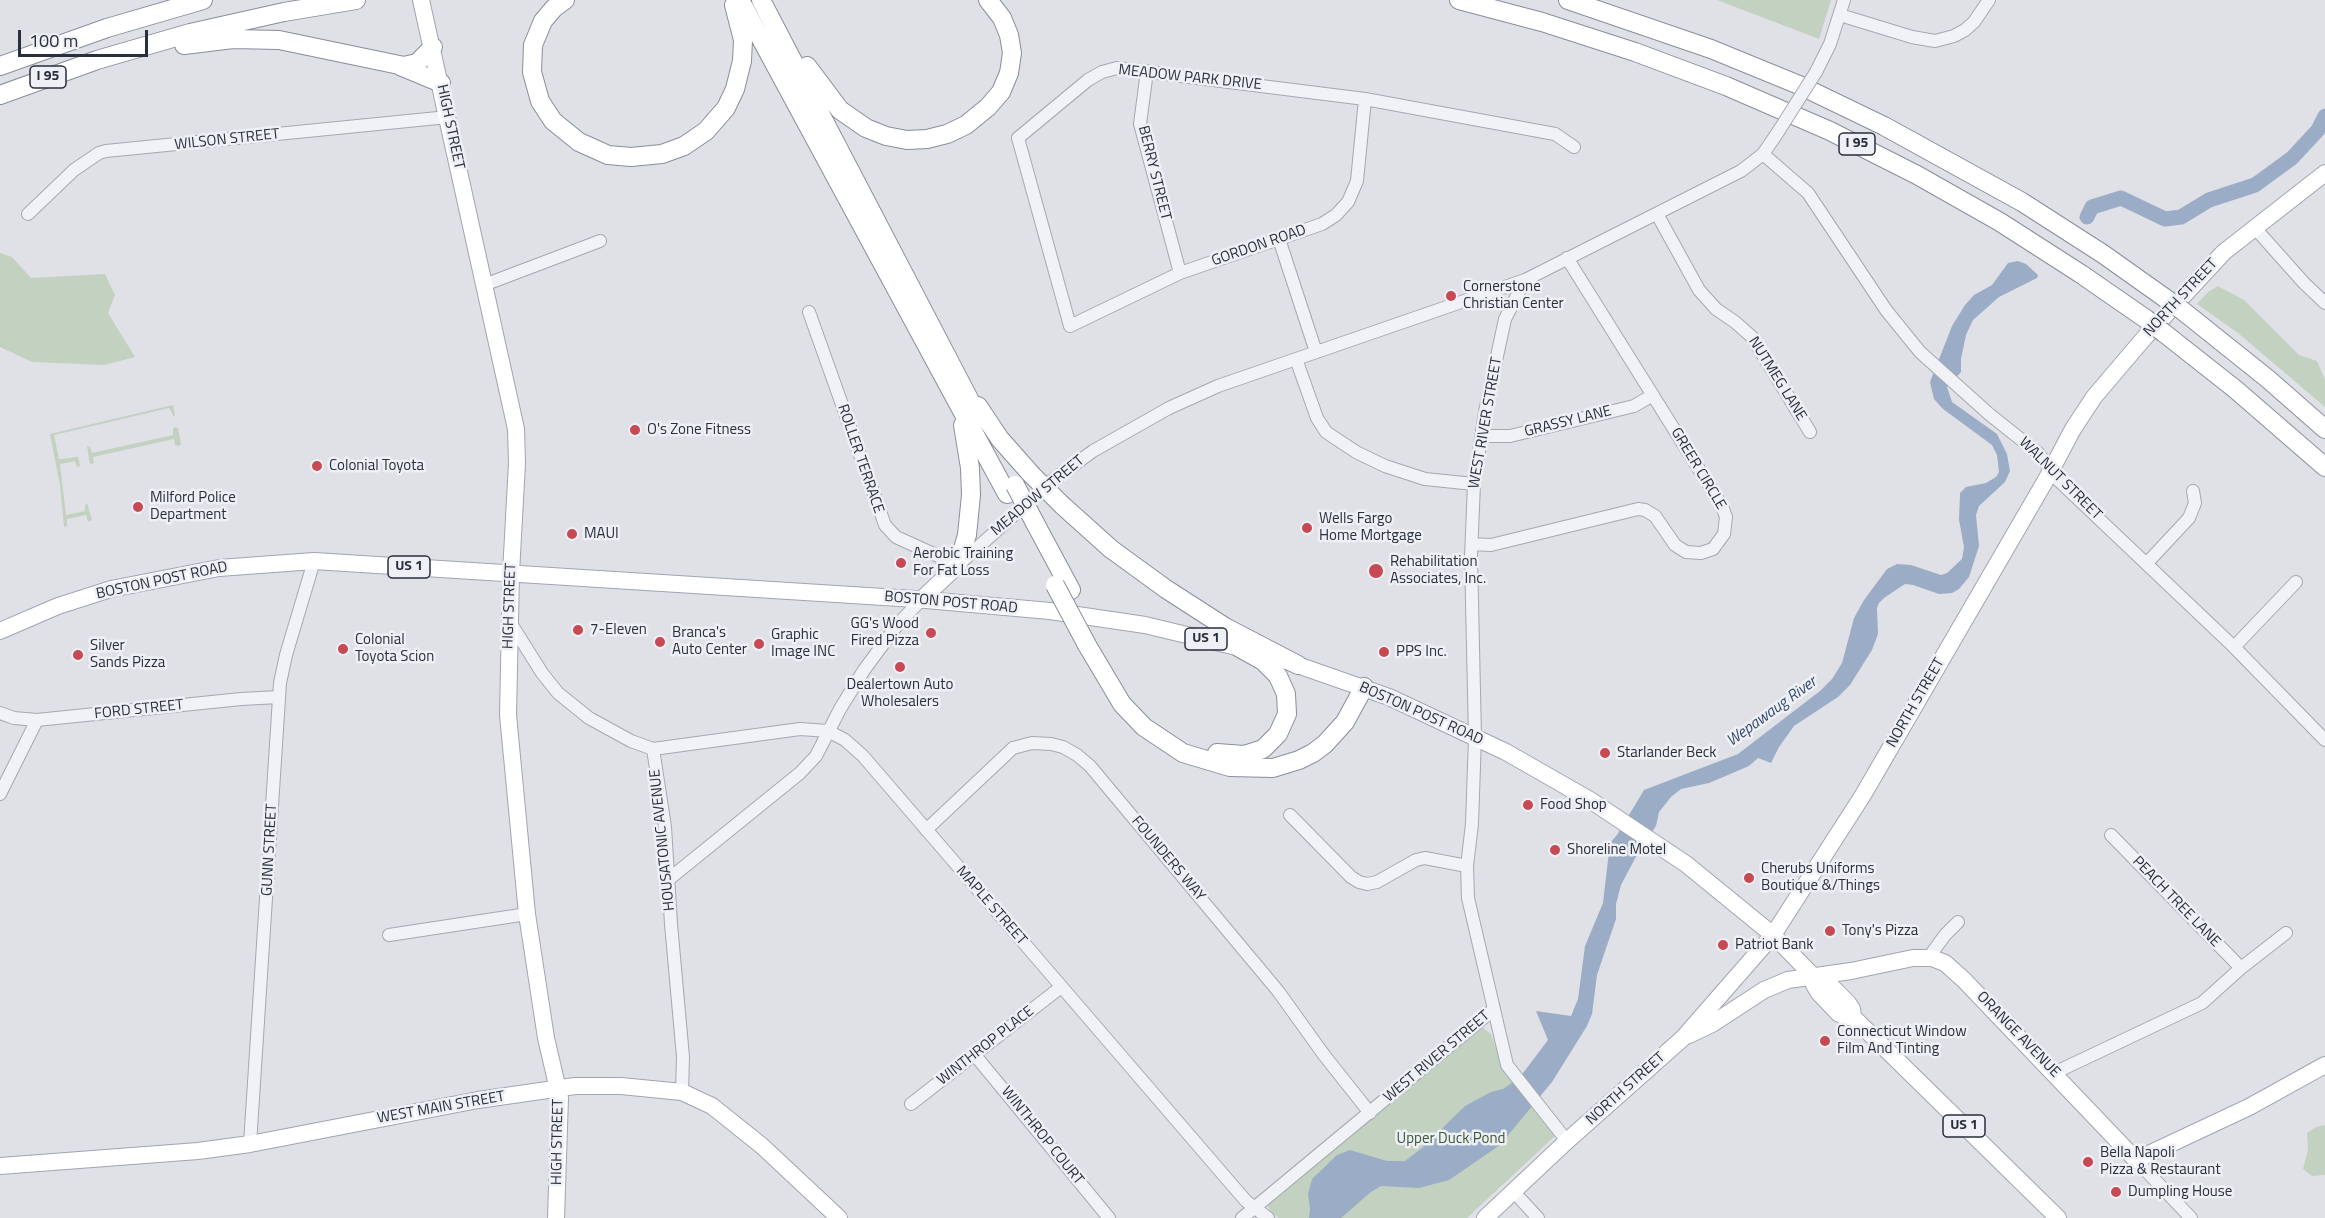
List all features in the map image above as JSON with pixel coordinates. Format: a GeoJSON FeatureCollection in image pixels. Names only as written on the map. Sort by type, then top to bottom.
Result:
{"type":"FeatureCollection","features":[{"type":"Feature","properties":{"kind":"highway","name":"I 95"},"geometry":{"type":"LineString","coordinates":[[0,66],[107,27],[203,0]]}},
{"type":"Feature","properties":{"kind":"highway","name":"I 95"},"geometry":{"type":"LineString","coordinates":[[0,95],[97,60],[222,25],[356,0]]}},
{"type":"Feature","properties":{"kind":"highway"},"geometry":{"type":"LineString","coordinates":[[565,0],[554,8],[543,21],[533,45],[532,72],[540,101],[553,121],[579,142],[608,155],[631,158],[662,154],[684,146],[706,131],[726,108],[738,80],[743,50],[741,29],[733,0]]}},
{"type":"Feature","properties":{"kind":"highway"},"geometry":{"type":"LineString","coordinates":[[740,0],[944,364],[1094,646],[1122,704],[1144,727],[1183,753],[1230,767],[1273,768],[1299,760],[1325,744],[1345,722],[1364,687]]}},
{"type":"Feature","properties":{"kind":"highway"},"geometry":{"type":"LineString","coordinates":[[761,0],[944,364],[966,438],[972,481],[969,523],[958,565]]}},
{"type":"Feature","properties":{"kind":"highway"},"geometry":{"type":"LineString","coordinates":[[766,0],[814,76],[840,110],[857,124],[876,133],[917,140],[947,134],[966,125],[988,107],[1005,82],[1012,63],[1012,44],[1002,18],[988,0]]}},
{"type":"Feature","properties":{"kind":"highway","name":"I 95"},"geometry":{"type":"LineString","coordinates":[[1458,0],[1542,22],[1645,55],[1726,86],[1830,131],[1917,175],[2055,256],[2146,319],[2251,402],[2325,467]]}},
{"type":"Feature","properties":{"kind":"highway","name":"I 95"},"geometry":{"type":"LineString","coordinates":[[1568,0],[1652,27],[1799,85],[1884,126],[2022,202],[2103,254],[2165,298],[2268,379],[2325,429]]}},
{"type":"Feature","properties":{"kind":"highway"},"geometry":{"type":"LineString","coordinates":[[97,60],[204,42],[248,39],[296,43],[404,66],[417,63],[431,38]]}},
{"type":"Feature","properties":{"kind":"highway"},"geometry":{"type":"LineString","coordinates":[[395,65],[441,83]]}},
{"type":"Feature","properties":{"kind":"highway"},"geometry":{"type":"LineString","coordinates":[[944,364],[1031,474],[1111,549],[1225,627],[1298,665]]}},
{"type":"Feature","properties":{"kind":"highway"},"geometry":{"type":"LineString","coordinates":[[1094,646],[1135,703],[1163,728],[1184,741],[1208,751],[1244,755],[1263,749],[1278,734],[1284,724],[1288,704],[1278,676],[1263,661],[1238,647]]}},
{"type":"Feature","properties":{"kind":"main road","name":"HIGH STREET"},"geometry":{"type":"LineString","coordinates":[[421,0],[517,437],[508,715],[526,914],[546,1038],[561,1098],[556,1218]]}},
{"type":"Feature","properties":{"kind":"main road","name":"NORTH STREET"},"geometry":{"type":"LineString","coordinates":[[1485,1218],[1567,1141],[1683,1038],[1773,935],[1863,795],[2073,429],[2118,368],[2217,259],[2254,227],[2325,173]]}},
{"type":"Feature","properties":{"kind":"main road","name":"BOSTON POST ROAD"},"geometry":{"type":"LineString","coordinates":[[0,631],[58,606],[111,589],[219,568],[314,561],[922,599],[1113,619],[1238,647],[1364,687],[1475,737],[1535,768],[1618,818],[1710,881],[1773,935],[1814,977],[1829,984],[1848,1003],[1853,1017],[2058,1218]]}},
{"type":"Feature","properties":{"kind":"main road","name":"MEADOW STREET"},"geometry":{"type":"LineString","coordinates":[[922,599],[958,565]]}},
{"type":"Feature","properties":{"kind":"main road"},"geometry":{"type":"LineString","coordinates":[[1683,1038],[1712,1024],[1764,990],[1788,980],[1929,957]]}},
{"type":"Feature","properties":{"kind":"main road","name":"ORANGE AVENUE"},"geometry":{"type":"LineString","coordinates":[[1929,957],[1941,961],[1955,972],[2136,1160]]}},
{"type":"Feature","properties":{"kind":"main road"},"geometry":{"type":"LineString","coordinates":[[2136,1160],[2249,1107],[2325,1065]]}},
{"type":"Feature","properties":{"kind":"main road","name":"WEST MAIN STREET"},"geometry":{"type":"LineString","coordinates":[[0,1167],[156,1155],[250,1144],[464,1102],[559,1088],[621,1086],[682,1092],[699,1099],[725,1115],[762,1146],[839,1218]]}},
{"type":"Feature","properties":{"kind":"street"},"geometry":{"type":"LineString","coordinates":[[1525,280],[1741,171],[1763,154],[1816,72],[1830,44],[1844,0]]}},
{"type":"Feature","properties":{"kind":"street"},"geometry":{"type":"LineString","coordinates":[[1840,15],[1912,37],[1935,41],[1954,36],[1965,30],[1974,22],[1989,0]]}},
{"type":"Feature","properties":{"kind":"street","name":"MEADOW PARK DRIVE"},"geometry":{"type":"LineString","coordinates":[[1070,327],[1018,138],[1088,80],[1102,72],[1117,68],[1365,99],[1555,134],[1574,147]]}},
{"type":"Feature","properties":{"kind":"street","name":"BERRY STREET"},"geometry":{"type":"LineString","coordinates":[[1147,72],[1140,124],[1180,273]]}},
{"type":"Feature","properties":{"kind":"street","name":"GORDON ROAD"},"geometry":{"type":"LineString","coordinates":[[1070,327],[1180,273],[1322,224],[1336,215],[1348,202],[1358,181],[1365,99]]}},
{"type":"Feature","properties":{"kind":"street","name":"WILSON STREET"},"geometry":{"type":"LineString","coordinates":[[28,214],[74,170],[99,153],[106,151],[448,117]]}},
{"type":"Feature","properties":{"kind":"street","name":"WALNUT STREET"},"geometry":{"type":"LineString","coordinates":[[1763,154],[1808,193],[1905,336],[1954,383],[2038,453],[2058,480],[2234,647],[2325,740]]}},
{"type":"Feature","properties":{"kind":"street","name":"NUTMEG LANE"},"geometry":{"type":"LineString","coordinates":[[1657,214],[1703,296],[1752,337],[1810,432]]}},
{"type":"Feature","properties":{"kind":"street"},"geometry":{"type":"LineString","coordinates":[[2254,227],[2325,303]]}},
{"type":"Feature","properties":{"kind":"street"},"geometry":{"type":"LineString","coordinates":[[1279,239],[1316,352]]}},
{"type":"Feature","properties":{"kind":"street"},"geometry":{"type":"LineString","coordinates":[[484,285],[600,241]]}},
{"type":"Feature","properties":{"kind":"street","name":"GREER CIRCLE"},"geometry":{"type":"LineString","coordinates":[[1472,544],[1491,545],[1638,509],[1650,513],[1659,520],[1680,548],[1695,554],[1713,549],[1724,534],[1726,522],[1724,512],[1568,258]]}},
{"type":"Feature","properties":{"kind":"street","name":"MEADOW STREET"},"geometry":{"type":"LineString","coordinates":[[958,565],[1053,480],[1108,441],[1201,392],[1525,280]]}},
{"type":"Feature","properties":{"kind":"street","name":"WEST RIVER STREET"},"geometry":{"type":"LineString","coordinates":[[1242,1218],[1494,1009],[1470,913],[1467,866],[1472,824],[1475,737],[1472,544],[1474,484],[1480,436],[1505,319],[1525,280]]}},
{"type":"Feature","properties":{"kind":"street","name":"ROLLER TERRACE"},"geometry":{"type":"LineString","coordinates":[[809,312],[885,525],[896,537],[958,565]]}},
{"type":"Feature","properties":{"kind":"street"},"geometry":{"type":"LineString","coordinates":[[1296,359],[1317,418],[1332,436],[1356,452],[1395,470],[1425,479],[1474,484]]}},
{"type":"Feature","properties":{"kind":"street","name":"GRASSY LANE"},"geometry":{"type":"LineString","coordinates":[[1480,436],[1510,436],[1634,406],[1653,395]]}},
{"type":"Feature","properties":{"kind":"street"},"geometry":{"type":"LineString","coordinates":[[2147,563],[2189,518],[2195,503],[2193,491]]}},
{"type":"Feature","properties":{"kind":"street","name":"GUNN STREET"},"geometry":{"type":"LineString","coordinates":[[250,1144],[279,697],[286,655],[314,561]]}},
{"type":"Feature","properties":{"kind":"street"},"geometry":{"type":"LineString","coordinates":[[2234,647],[2296,582]]}},
{"type":"Feature","properties":{"kind":"street","name":"MEADOW STREET"},"geometry":{"type":"LineString","coordinates":[[669,879],[800,773],[821,749],[828,731],[864,670],[898,624],[922,599]]}},
{"type":"Feature","properties":{"kind":"street","name":"HOUSATONIC AVENUE"},"geometry":{"type":"LineString","coordinates":[[510,622],[542,673],[565,698],[589,718],[631,741],[653,749],[665,827],[683,1057],[682,1092]]}},
{"type":"Feature","properties":{"kind":"street","name":"FORD STREET"},"geometry":{"type":"LineString","coordinates":[[0,713],[14,718],[37,720],[279,697]]}},
{"type":"Feature","properties":{"kind":"street"},"geometry":{"type":"LineString","coordinates":[[0,794],[37,720]]}},
{"type":"Feature","properties":{"kind":"street","name":"MAPLE STREET"},"geometry":{"type":"LineString","coordinates":[[653,749],[800,729],[828,731],[845,740],[863,756],[1233,1186],[1254,1208],[1268,1218]]}},
{"type":"Feature","properties":{"kind":"street","name":"FOUNDERS WAY"},"geometry":{"type":"LineString","coordinates":[[926,830],[1013,748],[1032,743],[1051,744],[1063,747],[1077,755],[1090,766],[1278,991],[1324,1055],[1370,1113]]}},
{"type":"Feature","properties":{"kind":"street"},"geometry":{"type":"LineString","coordinates":[[1290,816],[1351,877],[1359,882],[1367,884],[1377,882],[1416,860],[1425,858],[1467,866]]}},
{"type":"Feature","properties":{"kind":"street","name":"PEACH TREE LANE"},"geometry":{"type":"LineString","coordinates":[[2111,835],[2241,968]]}},
{"type":"Feature","properties":{"kind":"street"},"geometry":{"type":"LineString","coordinates":[[389,935],[526,914]]}},
{"type":"Feature","properties":{"kind":"street"},"geometry":{"type":"LineString","coordinates":[[1929,957],[1958,922]]}},
{"type":"Feature","properties":{"kind":"street"},"geometry":{"type":"LineString","coordinates":[[2054,1073],[2202,1003],[2241,968],[2286,933]]}},
{"type":"Feature","properties":{"kind":"street","name":"WINTHROP PLACE"},"geometry":{"type":"LineString","coordinates":[[911,1104],[1062,987]]}},
{"type":"Feature","properties":{"kind":"street"},"geometry":{"type":"LineString","coordinates":[[1494,1009],[1508,1065],[1567,1141]]}},
{"type":"Feature","properties":{"kind":"street","name":"WINTHROP COURT"},"geometry":{"type":"LineString","coordinates":[[974,1054],[1109,1218]]}},
{"type":"Feature","properties":{"kind":"street"},"geometry":{"type":"LineString","coordinates":[[2136,1160],[2191,1218]]}},
{"type":"Feature","properties":{"kind":"street"},"geometry":{"type":"LineString","coordinates":[[1513,1191],[1538,1218]]}},
{"type":"Feature","properties":{"kind":"green space"},"geometry":{"type":"Polygon","coordinates":[[[1717,0],[1831,0],[1819,39],[1717,0]]]}},
{"type":"Feature","properties":{"kind":"green space"},"geometry":{"type":"Polygon","coordinates":[[[0,253],[12,257],[31,278],[105,274],[115,295],[108,313],[135,357],[104,365],[32,362],[0,347],[0,253]]]}},
{"type":"Feature","properties":{"kind":"green space"},"geometry":{"type":"Polygon","coordinates":[[[2218,286],[2244,300],[2299,355],[2317,361],[2325,380],[2325,407],[2238,333],[2197,304],[2208,292],[2218,286]]]}},
{"type":"Feature","properties":{"kind":"green space"},"geometry":{"type":"Polygon","coordinates":[[[173,405],[174,417],[169,408],[54,435],[59,459],[78,457],[80,466],[77,467],[75,461],[60,464],[66,515],[85,511],[87,503],[92,520],[88,522],[86,515],[67,519],[67,526],[64,527],[60,485],[50,434],[173,405]]]}},
{"type":"Feature","properties":{"kind":"green space"},"geometry":{"type":"Polygon","coordinates":[[[175,427],[178,428],[181,444],[179,446],[175,445],[174,439],[93,457],[94,463],[90,464],[87,446],[90,447],[92,453],[173,435],[175,427]]]}},
{"type":"Feature","properties":{"kind":"green space","name":"Upper Duck Pond"},"geometry":{"type":"Polygon","coordinates":[[[1479,1028],[1491,1034],[1503,1069],[1555,1136],[1467,1218],[1279,1218],[1271,1212],[1267,1205],[1479,1028]]]}},
{"type":"Feature","properties":{"kind":"green space"},"geometry":{"type":"Polygon","coordinates":[[[2325,1125],[2325,1175],[2312,1176],[2303,1169],[2308,1150],[2307,1133],[2316,1127],[2325,1125]]]}},
{"type":"Feature","properties":{"kind":"water"},"geometry":{"type":"Polygon","coordinates":[[[2018,261],[2026,264],[2038,275],[2037,278],[1999,297],[1973,320],[1966,335],[1961,372],[1947,387],[1952,402],[1997,434],[2007,454],[2010,471],[2005,482],[1979,506],[1976,515],[1979,546],[1969,577],[1959,589],[1952,593],[1939,594],[1905,584],[1884,598],[1877,608],[1878,634],[1872,650],[1850,685],[1838,697],[1794,726],[1771,763],[1758,758],[1749,766],[1709,783],[1681,789],[1671,797],[1659,812],[1656,826],[1640,849],[1621,885],[1616,904],[1616,919],[1597,975],[1592,1014],[1587,1026],[1552,1082],[1500,1145],[1449,1180],[1419,1188],[1381,1186],[1341,1218],[1309,1218],[1308,1194],[1312,1179],[1337,1155],[1350,1150],[1387,1161],[1405,1161],[1422,1148],[1465,1106],[1491,1092],[1503,1089],[1520,1077],[1548,1040],[1536,1011],[1571,1016],[1578,999],[1585,946],[1603,903],[1610,843],[1644,790],[1738,754],[1820,691],[1832,679],[1842,663],[1854,618],[1887,569],[1897,564],[1911,565],[1941,575],[1947,573],[1962,559],[1964,547],[1959,520],[1960,493],[1966,487],[1986,483],[1996,477],[1999,472],[1997,455],[1992,445],[1943,409],[1934,399],[1930,382],[1952,326],[1965,305],[1974,295],[1992,285],[2008,263],[2018,261]]]}},
{"type":"Feature","properties":{"kind":"waterway"},"geometry":{"type":"LineString","coordinates":[[2087,217],[2092,207],[2121,198],[2165,219],[2181,217],[2209,200],[2255,185],[2292,158],[2318,130],[2325,116]]}},
{"type":"Feature","properties":{"kind":"place","name":"Cornerstone Christian Center"},"geometry":{"type":"Point","coordinates":[1451,296]}},
{"type":"Feature","properties":{"kind":"place","name":"O's Zone Fitness"},"geometry":{"type":"Point","coordinates":[635,430]}},
{"type":"Feature","properties":{"kind":"place","name":"Colonial Toyota"},"geometry":{"type":"Point","coordinates":[317,466]}},
{"type":"Feature","properties":{"kind":"place","name":"Milford Police Department"},"geometry":{"type":"Point","coordinates":[138,507]}},
{"type":"Feature","properties":{"kind":"place","name":"Wells Fargo Home Mortgage"},"geometry":{"type":"Point","coordinates":[1307,528]}},
{"type":"Feature","properties":{"kind":"place","name":"MAUI"},"geometry":{"type":"Point","coordinates":[572,534]}},
{"type":"Feature","properties":{"kind":"place","name":"Aerobic Training For Fat Loss"},"geometry":{"type":"Point","coordinates":[901,563]}},
{"type":"Feature","properties":{"kind":"place","name":"Rehabilitation Associates, Inc."},"geometry":{"type":"Point","coordinates":[1376,571]}},
{"type":"Feature","properties":{"kind":"place","name":"7-Eleven"},"geometry":{"type":"Point","coordinates":[578,630]}},
{"type":"Feature","properties":{"kind":"place","name":"GG's Wood Fired Pizza"},"geometry":{"type":"Point","coordinates":[931,633]}},
{"type":"Feature","properties":{"kind":"place","name":"Branca's Auto Center"},"geometry":{"type":"Point","coordinates":[660,642]}},
{"type":"Feature","properties":{"kind":"place","name":"Graphic Image INC"},"geometry":{"type":"Point","coordinates":[759,644]}},
{"type":"Feature","properties":{"kind":"place","name":"Colonial Toyota Scion"},"geometry":{"type":"Point","coordinates":[343,649]}},
{"type":"Feature","properties":{"kind":"place","name":"PPS Inc."},"geometry":{"type":"Point","coordinates":[1384,652]}},
{"type":"Feature","properties":{"kind":"place","name":"Silver Sands Pizza"},"geometry":{"type":"Point","coordinates":[78,655]}},
{"type":"Feature","properties":{"kind":"place","name":"Dealertown Auto Wholesalers"},"geometry":{"type":"Point","coordinates":[900,667]}},
{"type":"Feature","properties":{"kind":"place","name":"Starlander Beck"},"geometry":{"type":"Point","coordinates":[1605,753]}},
{"type":"Feature","properties":{"kind":"place","name":"Food Shop"},"geometry":{"type":"Point","coordinates":[1528,805]}},
{"type":"Feature","properties":{"kind":"place","name":"Shoreline Motel"},"geometry":{"type":"Point","coordinates":[1555,850]}},
{"type":"Feature","properties":{"kind":"place","name":"Cherubs Uniforms Boutique &/Things"},"geometry":{"type":"Point","coordinates":[1749,878]}},
{"type":"Feature","properties":{"kind":"place","name":"Tony's Pizza"},"geometry":{"type":"Point","coordinates":[1830,931]}},
{"type":"Feature","properties":{"kind":"place","name":"Patriot Bank"},"geometry":{"type":"Point","coordinates":[1723,945]}},
{"type":"Feature","properties":{"kind":"place","name":"Connecticut Window Film And Tinting"},"geometry":{"type":"Point","coordinates":[1825,1041]}},
{"type":"Feature","properties":{"kind":"place","name":"Bella Napoli Pizza & Restaurant"},"geometry":{"type":"Point","coordinates":[2088,1162]}},
{"type":"Feature","properties":{"kind":"place","name":"Dumpling House"},"geometry":{"type":"Point","coordinates":[2116,1192]}},
{"type":"Feature","properties":{"kind":"water label","name":"Wepawaug River"},"geometry":{"type":"Point","coordinates":[1772,712]}}]}
